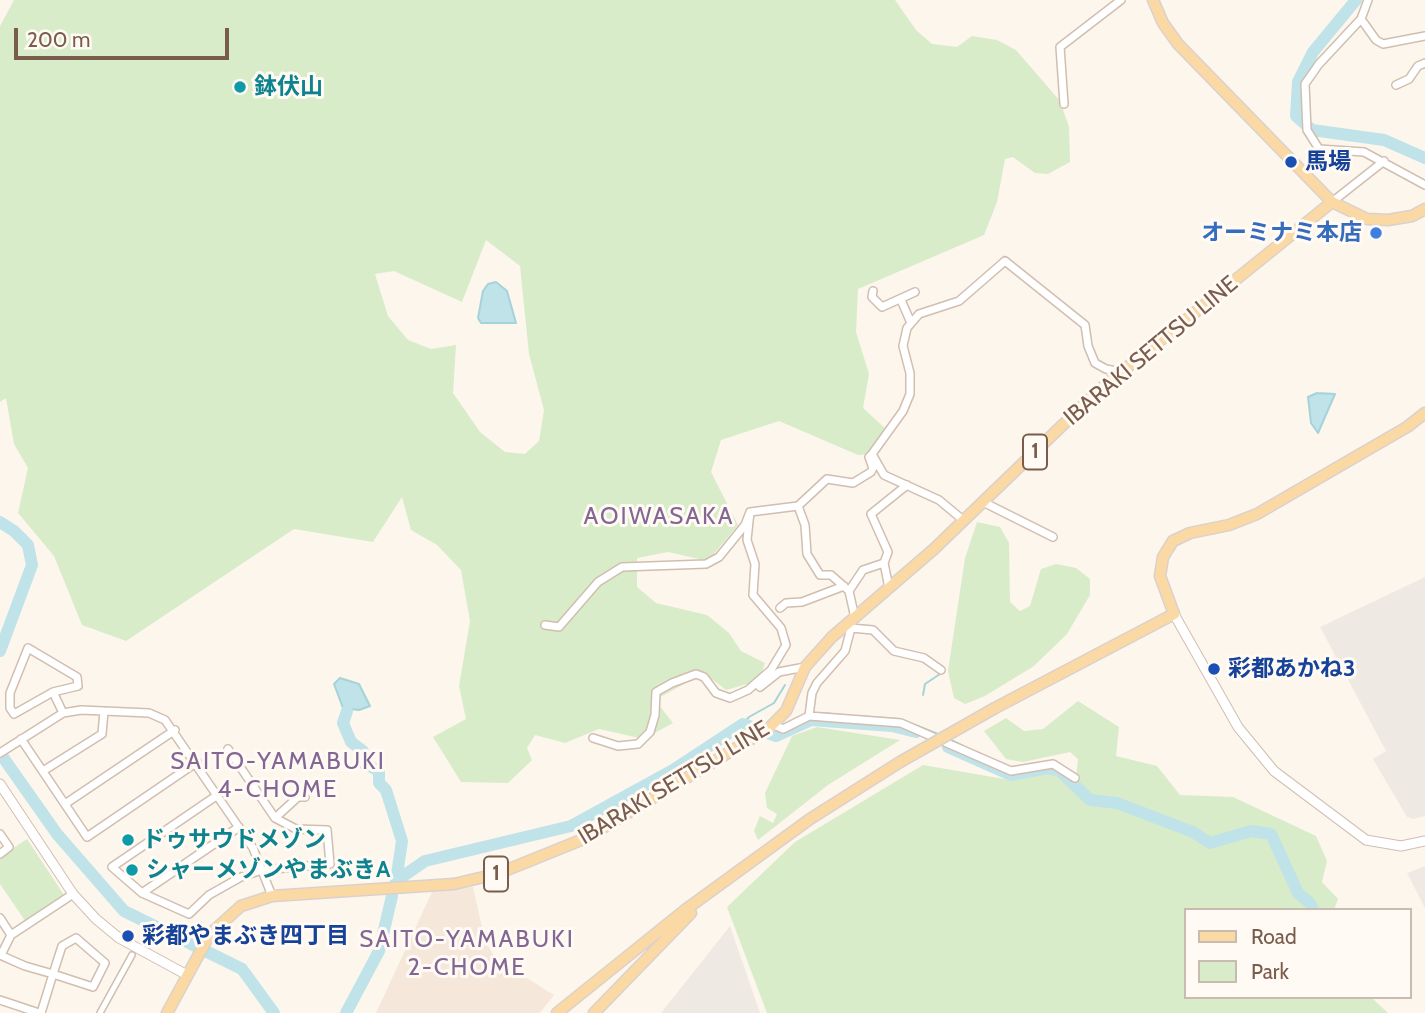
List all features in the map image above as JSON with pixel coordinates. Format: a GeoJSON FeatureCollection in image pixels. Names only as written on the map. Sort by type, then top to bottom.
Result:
{"type":"FeatureCollection","features":[{"type":"Feature","properties":{"kind":"main road"},"geometry":{"type":"LineString","coordinates":[[1153,0],[1163,23],[1178,44],[1332,202],[1367,219],[1388,220],[1412,216],[1425,209]]}},
{"type":"Feature","properties":{"kind":"main road","name":"IBARAKI SETTSU LINE"},"geometry":{"type":"LineString","coordinates":[[167,1013],[210,934],[241,906],[272,896],[454,884],[497,874],[586,838],[768,729],[789,706],[804,667],[1121,372],[1332,202]]}},
{"type":"Feature","properties":{"kind":"main road"},"geometry":{"type":"LineString","coordinates":[[557,1013],[605,972],[810,819],[900,762],[995,708],[1174,614],[1160,576],[1163,556],[1173,541],[1191,533],[1229,525],[1257,514],[1407,427],[1425,413]]}},
{"type":"Feature","properties":{"kind":"main road"},"geometry":{"type":"LineString","coordinates":[[594,1013],[704,898]]}},
{"type":"Feature","properties":{"kind":"street"},"geometry":{"type":"LineString","coordinates":[[1103,0],[1104,12]]}},
{"type":"Feature","properties":{"kind":"street"},"geometry":{"type":"LineString","coordinates":[[1064,103],[1060,47],[1121,0]]}},
{"type":"Feature","properties":{"kind":"street"},"geometry":{"type":"LineString","coordinates":[[1368,0],[1361,19],[1319,64],[1305,84],[1307,130],[1319,149],[1364,152],[1425,184]]}},
{"type":"Feature","properties":{"kind":"street"},"geometry":{"type":"LineString","coordinates":[[1361,19],[1376,40],[1383,44],[1415,35],[1425,36]]}},
{"type":"Feature","properties":{"kind":"street"},"geometry":{"type":"LineString","coordinates":[[1396,85],[1409,79],[1418,66],[1425,63]]}},
{"type":"Feature","properties":{"kind":"street"},"geometry":{"type":"LineString","coordinates":[[1332,202],[1384,161]]}},
{"type":"Feature","properties":{"kind":"street"},"geometry":{"type":"LineString","coordinates":[[750,512],[798,506],[827,479],[852,483],[870,472],[873,468],[869,457],[903,411],[910,394],[910,373],[903,346],[911,323],[919,314],[959,301],[1005,261],[1086,326],[1088,346],[1096,363],[1105,369],[1121,372]]}},
{"type":"Feature","properties":{"kind":"street"},"geometry":{"type":"LineString","coordinates":[[873,290],[873,297],[882,307],[915,292]]}},
{"type":"Feature","properties":{"kind":"street"},"geometry":{"type":"LineString","coordinates":[[901,300],[911,323]]}},
{"type":"Feature","properties":{"kind":"street"},"geometry":{"type":"LineString","coordinates":[[872,454],[884,475],[939,500],[963,520]]}},
{"type":"Feature","properties":{"kind":"street"},"geometry":{"type":"LineString","coordinates":[[890,589],[884,563],[888,552],[871,514],[907,485]]}},
{"type":"Feature","properties":{"kind":"street"},"geometry":{"type":"LineString","coordinates":[[983,502],[1053,537]]}},
{"type":"Feature","properties":{"kind":"street"},"geometry":{"type":"LineString","coordinates":[[798,506],[805,525],[807,554],[820,575],[831,575],[846,589],[850,627],[845,651],[814,687],[809,716]]}},
{"type":"Feature","properties":{"kind":"street"},"geometry":{"type":"LineString","coordinates":[[545,625],[559,626],[598,582],[622,567],[706,564],[719,557],[745,525],[750,512]]}},
{"type":"Feature","properties":{"kind":"street"},"geometry":{"type":"LineString","coordinates":[[593,738],[618,746],[638,744],[650,732],[656,692],[696,674],[704,677],[716,693],[730,698],[756,684],[771,670],[786,645],[781,628],[753,595],[755,564],[747,540],[750,512]]}},
{"type":"Feature","properties":{"kind":"street"},"geometry":{"type":"LineString","coordinates":[[780,608],[790,601],[802,602],[846,589],[863,570],[884,563]]}},
{"type":"Feature","properties":{"kind":"street"},"geometry":{"type":"LineString","coordinates":[[1174,614],[1238,727],[1274,771],[1366,840],[1401,846],[1425,841]]}},
{"type":"Feature","properties":{"kind":"street"},"geometry":{"type":"LineString","coordinates":[[850,627],[873,630],[894,651],[924,658],[941,670]]}},
{"type":"Feature","properties":{"kind":"street"},"geometry":{"type":"LineString","coordinates":[[28,648],[77,677],[78,686],[53,692],[14,714],[9,708],[10,693],[28,648]]}},
{"type":"Feature","properties":{"kind":"street"},"geometry":{"type":"LineString","coordinates":[[756,684],[760,687],[779,672],[804,667]]}},
{"type":"Feature","properties":{"kind":"street"},"geometry":{"type":"LineString","coordinates":[[53,692],[63,713]]}},
{"type":"Feature","properties":{"kind":"street"},"geometry":{"type":"LineString","coordinates":[[43,771],[102,734],[104,711]]}},
{"type":"Feature","properties":{"kind":"street"},"geometry":{"type":"LineString","coordinates":[[2,751],[63,713],[149,713],[165,720],[175,730],[253,848],[272,896]]}},
{"type":"Feature","properties":{"kind":"street"},"geometry":{"type":"LineString","coordinates":[[768,729],[783,729],[809,716],[901,723],[1011,771],[1057,764],[1075,778]]}},
{"type":"Feature","properties":{"kind":"street"},"geometry":{"type":"LineString","coordinates":[[65,804],[175,730]]}},
{"type":"Feature","properties":{"kind":"street"},"geometry":{"type":"LineString","coordinates":[[21,739],[87,837],[197,762]]}},
{"type":"Feature","properties":{"kind":"street"},"geometry":{"type":"LineString","coordinates":[[219,794],[112,867],[142,893],[189,914],[225,884],[262,870],[330,864],[327,830],[296,829],[275,818],[228,749]]}},
{"type":"Feature","properties":{"kind":"street"},"geometry":{"type":"LineString","coordinates":[[0,784],[73,894],[119,938],[187,975]]}},
{"type":"Feature","properties":{"kind":"street"},"geometry":{"type":"LineString","coordinates":[[275,818],[298,797],[305,797]]}},
{"type":"Feature","properties":{"kind":"street"},"geometry":{"type":"LineString","coordinates":[[142,893],[239,827]]}},
{"type":"Feature","properties":{"kind":"street"},"geometry":{"type":"LineString","coordinates":[[0,834],[9,847],[0,854]]}},
{"type":"Feature","properties":{"kind":"street"},"geometry":{"type":"LineString","coordinates":[[0,1000],[40,1013],[53,974],[62,946],[76,938],[105,963],[93,987],[53,974],[0,955],[12,935],[73,894]]}},
{"type":"Feature","properties":{"kind":"street"},"geometry":{"type":"LineString","coordinates":[[0,918],[12,935]]}},
{"type":"Feature","properties":{"kind":"street"},"geometry":{"type":"LineString","coordinates":[[100,1013],[132,955]]}},
{"type":"Feature","properties":{"kind":"shaded area"},"geometry":{"type":"Polygon","coordinates":[[[1425,577],[1425,816],[1413,819],[1407,817],[1373,759],[1386,751],[1320,627],[1425,577]]]}},
{"type":"Feature","properties":{"kind":"shaded area"},"geometry":{"type":"Polygon","coordinates":[[[1425,866],[1425,908],[1407,873],[1425,866]]]}},
{"type":"Feature","properties":{"kind":"shaded area"},"geometry":{"type":"Polygon","coordinates":[[[473,887],[485,941],[496,959],[554,995],[540,1013],[376,1013],[432,892],[473,887]]]}},
{"type":"Feature","properties":{"kind":"shaded area"},"geometry":{"type":"Polygon","coordinates":[[[730,926],[760,1013],[661,1013],[730,926]]]}},
{"type":"Feature","properties":{"kind":"green space"},"geometry":{"type":"Polygon","coordinates":[[[14,0],[895,0],[916,30],[932,44],[957,47],[972,36],[997,40],[1016,50],[1060,101],[1069,127],[1070,162],[1048,174],[1035,173],[1013,157],[1005,159],[997,202],[984,235],[858,289],[856,332],[869,374],[863,408],[887,430],[871,454],[858,455],[779,421],[721,440],[711,472],[738,525],[708,561],[668,552],[637,558],[637,587],[656,603],[707,615],[729,633],[741,651],[765,663],[762,672],[751,683],[726,690],[704,673],[655,700],[673,723],[644,739],[599,729],[565,743],[535,735],[527,748],[532,760],[508,783],[461,782],[433,737],[466,719],[459,686],[470,621],[461,570],[437,545],[411,530],[402,497],[373,542],[294,529],[126,641],[82,625],[54,556],[18,513],[28,468],[14,444],[6,398],[0,402],[0,26],[14,0]],[[486,240],[462,302],[394,271],[375,274],[388,316],[408,340],[431,349],[456,345],[453,393],[480,432],[505,452],[525,454],[539,441],[544,410],[529,354],[520,266],[486,240]]]}},
{"type":"Feature","properties":{"kind":"green space"},"geometry":{"type":"Polygon","coordinates":[[[977,522],[1000,527],[1009,543],[1010,602],[1020,611],[1030,606],[1041,569],[1056,564],[1076,568],[1090,579],[1090,595],[1067,634],[1034,666],[985,696],[965,704],[954,698],[948,671],[965,558],[977,522]]]}},
{"type":"Feature","properties":{"kind":"green space"},"geometry":{"type":"Polygon","coordinates":[[[1078,701],[1119,727],[1116,756],[1157,766],[1180,795],[1233,797],[1316,836],[1327,861],[1322,882],[1338,899],[1335,908],[1184,908],[1184,999],[1373,999],[1388,1013],[767,1013],[727,907],[795,842],[923,765],[1010,780],[1045,771],[1076,779],[1078,759],[1070,752],[1023,762],[1006,759],[984,731],[1006,718],[1024,731],[1043,729],[1078,701]]]}},
{"type":"Feature","properties":{"kind":"green space"},"geometry":{"type":"Polygon","coordinates":[[[817,727],[900,740],[828,785],[758,840],[754,831],[760,816],[773,823],[777,814],[767,808],[765,793],[792,736],[817,727]]]}},
{"type":"Feature","properties":{"kind":"green space"},"geometry":{"type":"Polygon","coordinates":[[[27,839],[64,895],[26,922],[0,884],[0,857],[27,839]]]}},
{"type":"Feature","properties":{"kind":"water"},"geometry":{"type":"Polygon","coordinates":[[[496,282],[507,291],[516,323],[481,323],[478,318],[483,291],[488,284],[496,282]]]}},
{"type":"Feature","properties":{"kind":"water"},"geometry":{"type":"Polygon","coordinates":[[[1317,393],[1335,394],[1318,433],[1311,423],[1308,397],[1317,393]]]}},
{"type":"Feature","properties":{"kind":"water"},"geometry":{"type":"Polygon","coordinates":[[[340,678],[359,684],[370,706],[359,710],[343,708],[334,684],[340,678]]]}},
{"type":"Feature","properties":{"kind":"waterway"},"geometry":{"type":"LineString","coordinates":[[1356,0],[1313,52],[1298,82],[1296,116],[1312,130],[1384,140],[1425,158]]}},
{"type":"Feature","properties":{"kind":"waterway"},"geometry":{"type":"LineString","coordinates":[[0,522],[28,545],[32,565],[0,651]]}},
{"type":"Feature","properties":{"kind":"waterway"},"geometry":{"type":"LineString","coordinates":[[923,695],[925,684],[940,674]]}},
{"type":"Feature","properties":{"kind":"waterway"},"geometry":{"type":"LineString","coordinates":[[743,724],[749,717],[774,703],[785,685]]}},
{"type":"Feature","properties":{"kind":"waterway"},"geometry":{"type":"LineString","coordinates":[[347,711],[343,723],[351,742],[363,751],[363,763],[379,771],[379,783],[386,790],[402,841],[396,881]]}},
{"type":"Feature","properties":{"kind":"waterway"},"geometry":{"type":"LineString","coordinates":[[822,713],[854,716]]}},
{"type":"Feature","properties":{"kind":"waterway"},"geometry":{"type":"LineString","coordinates":[[859,716],[898,719]]}},
{"type":"Feature","properties":{"kind":"waterway"},"geometry":{"type":"LineString","coordinates":[[396,881],[425,861],[571,826],[673,770],[743,724],[776,736],[811,720],[892,726],[916,732]]}},
{"type":"Feature","properties":{"kind":"waterway"},"geometry":{"type":"LineString","coordinates":[[910,723],[938,734]]}},
{"type":"Feature","properties":{"kind":"waterway"},"geometry":{"type":"LineString","coordinates":[[949,739],[963,746]]}},
{"type":"Feature","properties":{"kind":"waterway"},"geometry":{"type":"LineString","coordinates":[[948,747],[1011,775],[1047,768],[1060,771],[1090,800],[1117,803],[1193,832],[1210,843],[1251,831],[1271,834],[1298,893],[1312,908]]}},
{"type":"Feature","properties":{"kind":"waterway"},"geometry":{"type":"LineString","coordinates":[[0,753],[57,834],[124,911],[242,969],[274,1013]]}},
{"type":"Feature","properties":{"kind":"waterway"},"geometry":{"type":"LineString","coordinates":[[993,760],[1004,764]]}},
{"type":"Feature","properties":{"kind":"waterway"},"geometry":{"type":"LineString","coordinates":[[346,1013],[379,951],[392,896]]}},
{"type":"Feature","properties":{"kind":"place","name":"鉢伏山"},"geometry":{"type":"Point","coordinates":[240,87]}},
{"type":"Feature","properties":{"kind":"place","name":"馬場"},"geometry":{"type":"Point","coordinates":[1291,162]}},
{"type":"Feature","properties":{"kind":"place","name":"オーミナミ本店"},"geometry":{"type":"Point","coordinates":[1376,233]}},
{"type":"Feature","properties":{"kind":"place","name":"彩都あかね3"},"geometry":{"type":"Point","coordinates":[1214,669]}},
{"type":"Feature","properties":{"kind":"place","name":"ドゥサウドメゾン"},"geometry":{"type":"Point","coordinates":[128,840]}},
{"type":"Feature","properties":{"kind":"place","name":"シャーメゾンやまぶきA"},"geometry":{"type":"Point","coordinates":[132,870]}},
{"type":"Feature","properties":{"kind":"place","name":"彩都やまぶき四丁目"},"geometry":{"type":"Point","coordinates":[128,936]}},
{"type":"Feature","properties":{"kind":"district","name":"AOIWASAKA"},"geometry":{"type":"Point","coordinates":[659,517]}},
{"type":"Feature","properties":{"kind":"district","name":"SAITO-YAMABUKI 4-CHOME"},"geometry":{"type":"Point","coordinates":[278,776]}},
{"type":"Feature","properties":{"kind":"district","name":"SAITO-YAMABUKI 2-CHOME"},"geometry":{"type":"Point","coordinates":[467,954]}}]}
